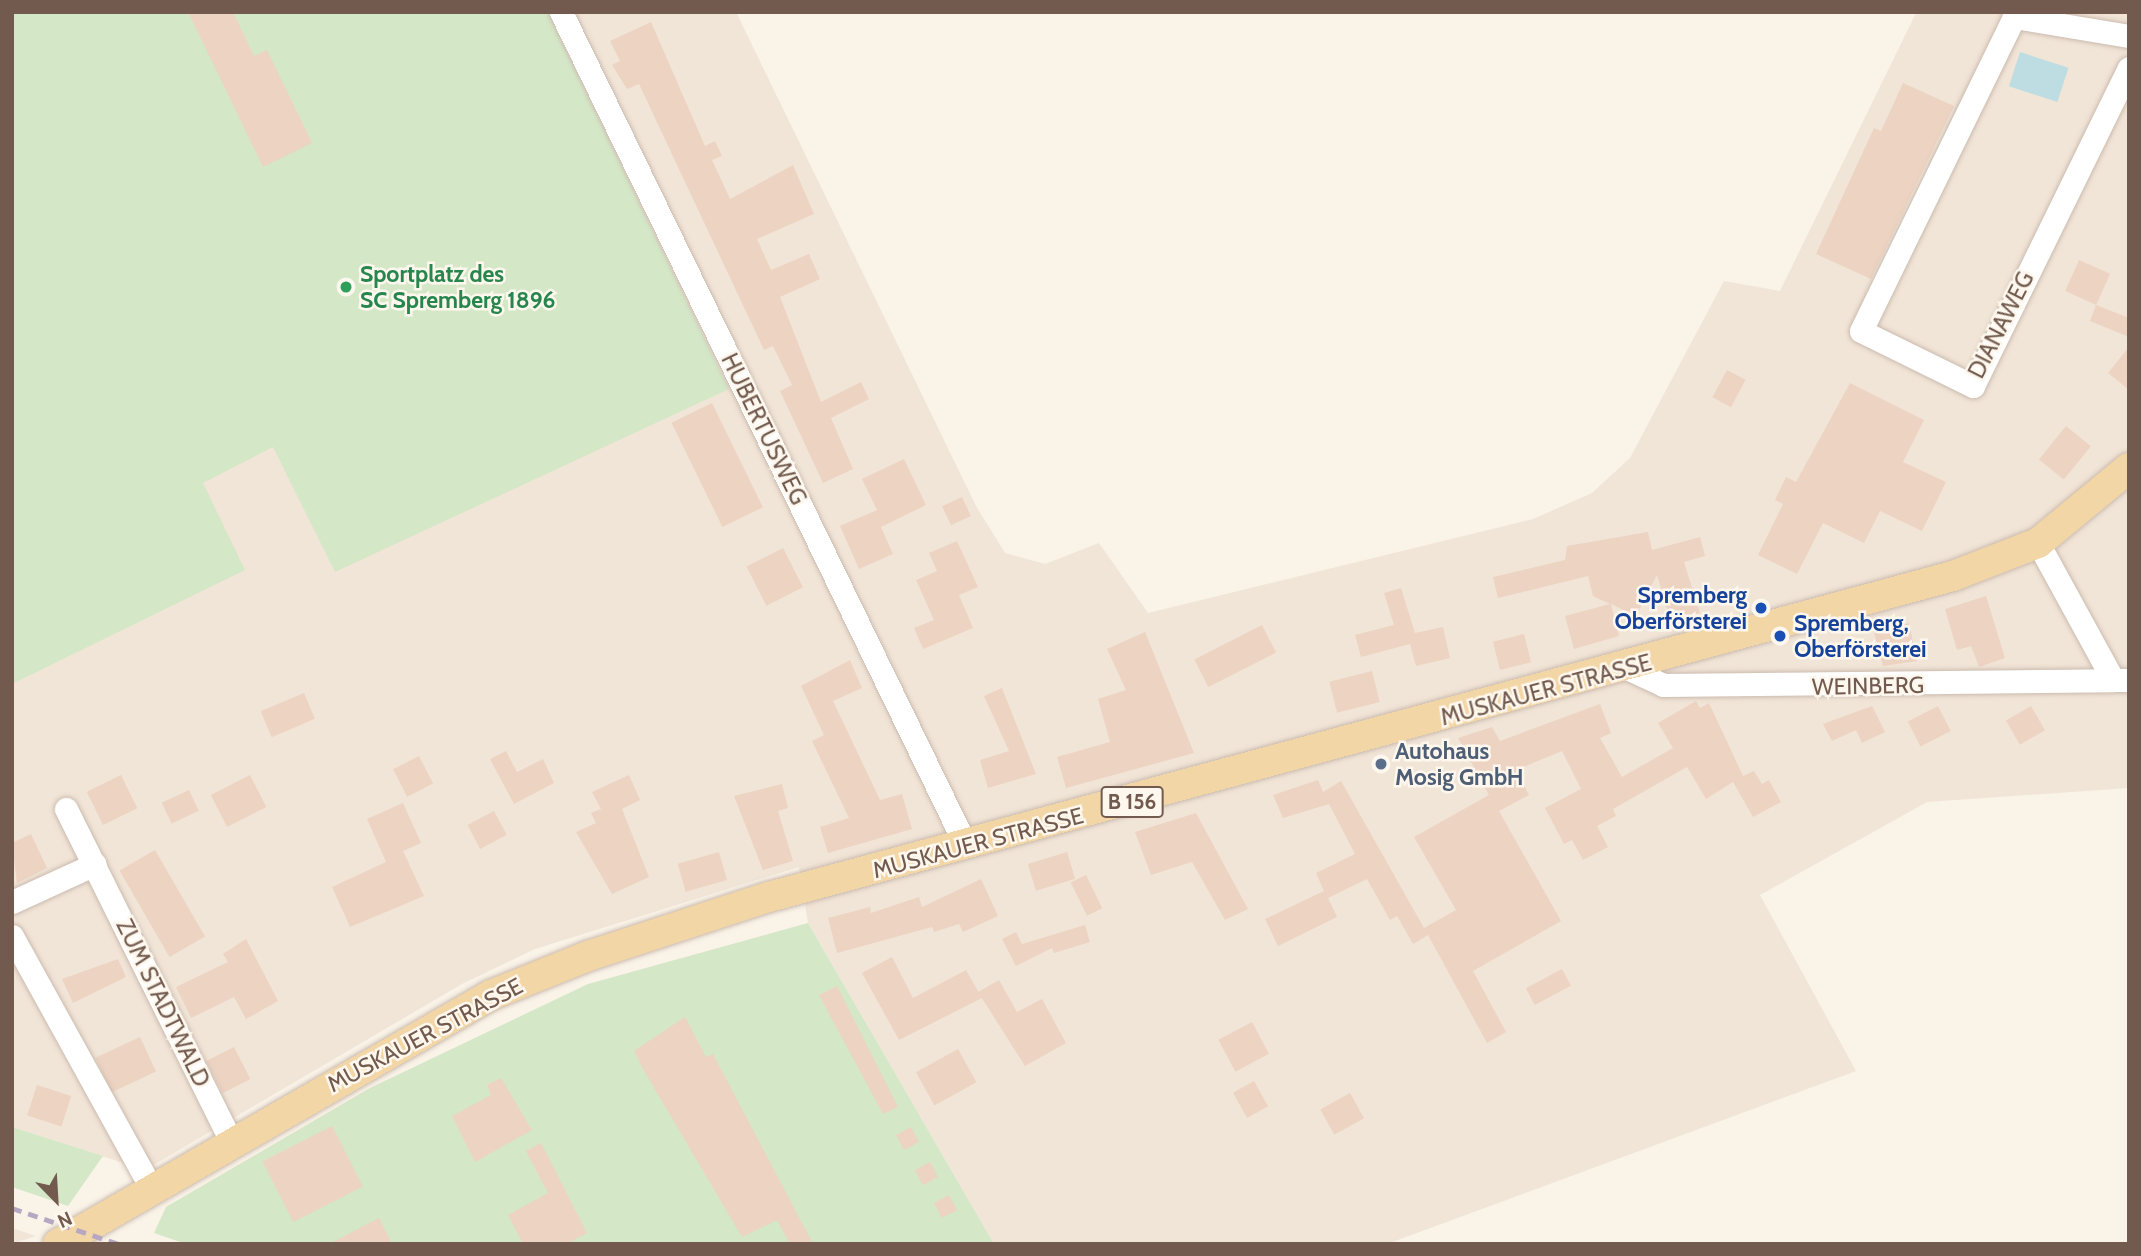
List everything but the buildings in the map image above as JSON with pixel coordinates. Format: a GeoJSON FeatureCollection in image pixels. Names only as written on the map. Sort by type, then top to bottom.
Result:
{"type":"FeatureCollection","features":[{"type":"Feature","properties":{"kind":"main road","name":"MUSKAUER STRASSE"},"geometry":{"type":"LineString","coordinates":[[58,1244],[151,1188],[491,995],[769,897],[1627,668],[1953,576],[2038,543],[2129,468]]}},
{"type":"Feature","properties":{"kind":"street","name":"HUBERTUSWEG"},"geometry":{"type":"LineString","coordinates":[[561,12],[966,846]]}},
{"type":"Feature","properties":{"kind":"street","name":"DIANAWEG"},"geometry":{"type":"LineString","coordinates":[[2129,36],[2014,17],[1861,331],[1973,386],[2129,68]]}},
{"type":"Feature","properties":{"kind":"street","name":"WEINBERG"},"geometry":{"type":"LineString","coordinates":[[2038,543],[2121,680]]}},
{"type":"Feature","properties":{"kind":"street","name":"WEINBERG"},"geometry":{"type":"LineString","coordinates":[[1627,668],[1662,685],[2121,680]]}},
{"type":"Feature","properties":{"kind":"street","name":"ZUM STADTWALD"},"geometry":{"type":"LineString","coordinates":[[66,809],[231,1142]]}},
{"type":"Feature","properties":{"kind":"street"},"geometry":{"type":"LineString","coordinates":[[12,902],[95,864]]}},
{"type":"Feature","properties":{"kind":"street"},"geometry":{"type":"LineString","coordinates":[[12,936],[151,1188]]}},
{"type":"Feature","properties":{"kind":"shaded area"},"geometry":{"type":"Polygon","coordinates":[[[12,12],[736,12],[976,506],[1005,553],[1045,564],[1099,543],[1148,613],[1533,519],[1592,493],[1630,458],[1724,281],[1780,291],[1916,13],[2129,12],[2129,788],[1927,802],[1760,895],[1856,1071],[1387,1244],[994,1244],[808,923],[799,867],[535,949],[462,984],[145,1170],[12,1127],[12,12]]]}},
{"type":"Feature","properties":{"kind":"shaded area"},"geometry":{"type":"Polygon","coordinates":[[[12,1228],[36,1236],[12,1244],[12,1228]]]}},
{"type":"Feature","properties":{"kind":"green space","name":"Sportplatz des SC Spremberg 1896"},"geometry":{"type":"Polygon","coordinates":[[[12,12],[548,12],[729,389],[335,572],[273,447],[203,483],[245,570],[12,684],[12,12]]]}},
{"type":"Feature","properties":{"kind":"green space"},"geometry":{"type":"Polygon","coordinates":[[[808,923],[994,1244],[186,1244],[154,1233],[166,1207],[370,1088],[588,984],[808,923]]]}},
{"type":"Feature","properties":{"kind":"green space"},"geometry":{"type":"Polygon","coordinates":[[[12,1127],[103,1156],[68,1206],[12,1187],[12,1127]]]}},
{"type":"Feature","properties":{"kind":"water"},"geometry":{"type":"Polygon","coordinates":[[[2020,52],[2069,68],[2057,102],[2009,86],[2020,52]]]}},
{"type":"Feature","properties":{"kind":"railway"},"geometry":{"type":"LineString","coordinates":[[12,1208],[119,1244]]}},
{"type":"Feature","properties":{"kind":"place","name":"Sportplatz des SC Spremberg 1896"},"geometry":{"type":"Point","coordinates":[346,287]}},
{"type":"Feature","properties":{"kind":"place","name":"Spremberg Oberförsterei"},"geometry":{"type":"Point","coordinates":[1761,608]}},
{"type":"Feature","properties":{"kind":"place","name":"Spremberg, Oberförsterei"},"geometry":{"type":"Point","coordinates":[1780,636]}},
{"type":"Feature","properties":{"kind":"place","name":"Autohaus Mosig GmbH"},"geometry":{"type":"Point","coordinates":[1381,764]}}]}
